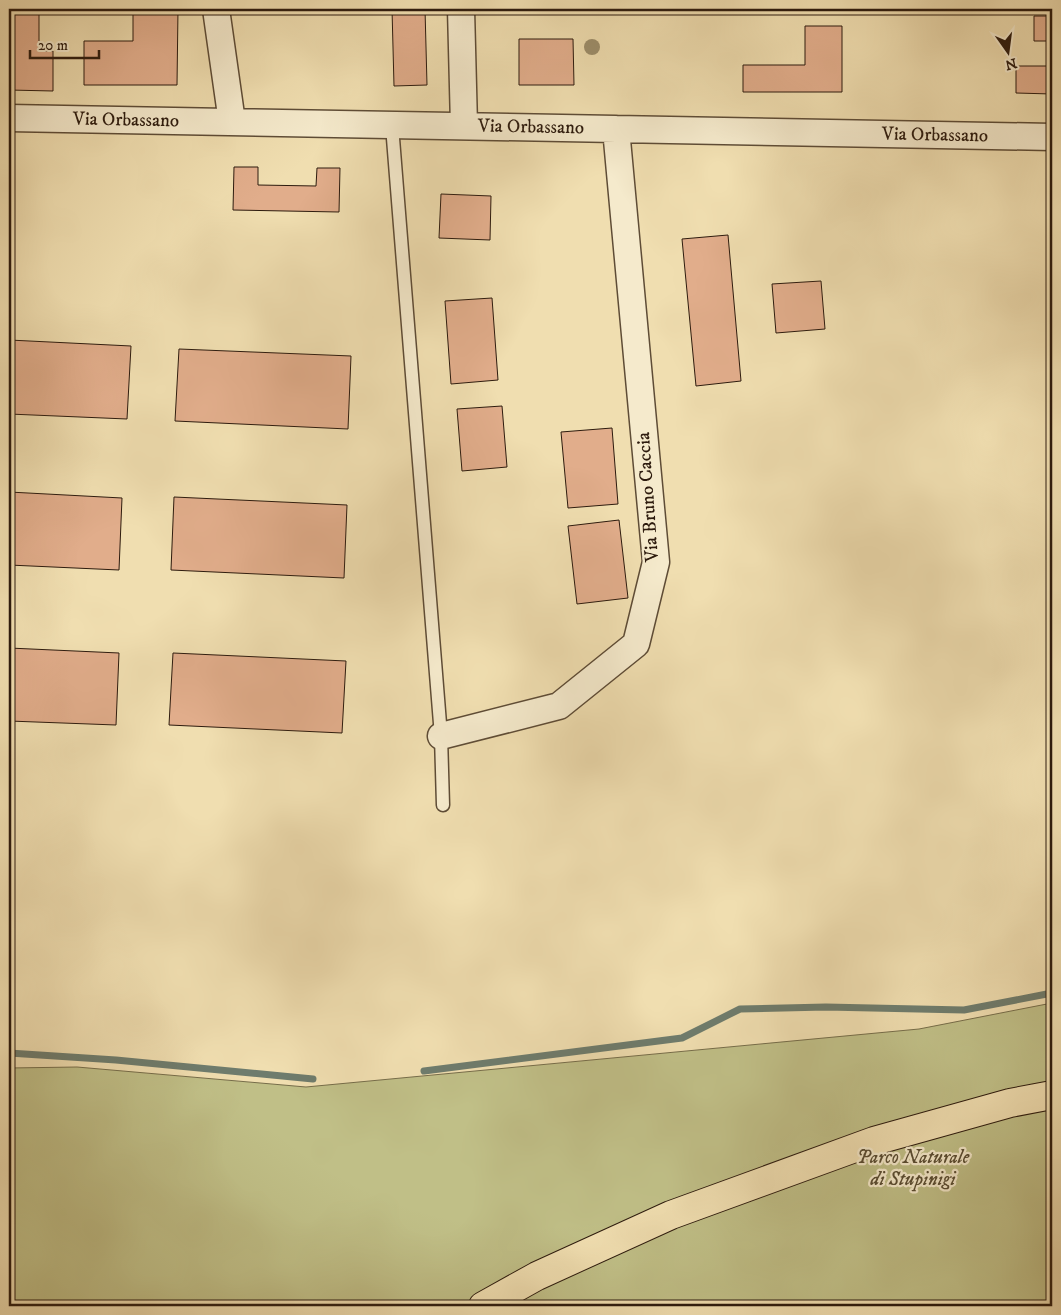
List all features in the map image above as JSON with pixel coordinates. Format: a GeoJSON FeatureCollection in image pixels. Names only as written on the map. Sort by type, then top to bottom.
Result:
{"type":"FeatureCollection","features":[{"type":"Feature","properties":{"kind":"main road"},"geometry":{"type":"LineString","coordinates":[[483,1306],[537,1276],[671,1215],[874,1141],[1010,1103],[1052,1094]]}},
{"type":"Feature","properties":{"kind":"street"},"geometry":{"type":"LineString","coordinates":[[216,9],[232,122]]}},
{"type":"Feature","properties":{"kind":"street"},"geometry":{"type":"LineString","coordinates":[[461,9],[464,126]]}},
{"type":"Feature","properties":{"kind":"street","name":"Via Orbassano"},"geometry":{"type":"LineString","coordinates":[[9,118],[1052,137]]}},
{"type":"Feature","properties":{"kind":"street","name":"Via Bruno Caccia"},"geometry":{"type":"LineString","coordinates":[[441,736],[559,706],[636,644],[656,562],[616,129]]}},
{"type":"Feature","properties":{"kind":"lane"},"geometry":{"type":"LineString","coordinates":[[392,126],[441,736],[443,804]]}},
{"type":"Feature","properties":{"kind":"green space","name":"Parco Naturale di Stupinigi"},"geometry":{"type":"Polygon","coordinates":[[[1052,1003],[1052,1306],[9,1306],[9,1068],[77,1067],[306,1087],[919,1029],[1052,1003]]]}},
{"type":"Feature","properties":{"kind":"building"},"geometry":{"type":"Polygon","coordinates":[[[133,9],[178,9],[177,85],[84,85],[84,41],[133,41],[133,9]]]}},
{"type":"Feature","properties":{"kind":"building"},"geometry":{"type":"Polygon","coordinates":[[[392,9],[425,9],[427,85],[394,86],[392,9]]]}},
{"type":"Feature","properties":{"kind":"building"},"geometry":{"type":"Polygon","coordinates":[[[9,14],[39,14],[39,51],[53,51],[53,91],[9,90],[9,14]]]}},
{"type":"Feature","properties":{"kind":"building"},"geometry":{"type":"Polygon","coordinates":[[[1034,16],[1052,16],[1052,41],[1034,41],[1034,16]]]}},
{"type":"Feature","properties":{"kind":"building"},"geometry":{"type":"Polygon","coordinates":[[[805,26],[842,26],[842,92],[743,92],[743,65],[805,65],[805,26]]]}},
{"type":"Feature","properties":{"kind":"building"},"geometry":{"type":"Polygon","coordinates":[[[519,39],[573,39],[574,85],[519,85],[519,39]]]}},
{"type":"Feature","properties":{"kind":"building"},"geometry":{"type":"Polygon","coordinates":[[[1016,66],[1052,66],[1052,94],[1016,93],[1016,66]]]}},
{"type":"Feature","properties":{"kind":"building"},"geometry":{"type":"Polygon","coordinates":[[[234,167],[258,167],[258,185],[316,186],[317,168],[340,168],[339,212],[233,210],[234,167]]]}},
{"type":"Feature","properties":{"kind":"building"},"geometry":{"type":"Polygon","coordinates":[[[441,194],[491,196],[490,240],[439,238],[441,194]]]}},
{"type":"Feature","properties":{"kind":"building"},"geometry":{"type":"Polygon","coordinates":[[[728,235],[741,381],[696,386],[682,239],[728,235]]]}},
{"type":"Feature","properties":{"kind":"building"},"geometry":{"type":"Polygon","coordinates":[[[821,281],[825,329],[776,333],[772,284],[821,281]]]}},
{"type":"Feature","properties":{"kind":"building"},"geometry":{"type":"Polygon","coordinates":[[[492,298],[498,380],[451,384],[445,301],[492,298]]]}},
{"type":"Feature","properties":{"kind":"building"},"geometry":{"type":"Polygon","coordinates":[[[9,340],[131,346],[127,419],[9,414],[9,340]]]}},
{"type":"Feature","properties":{"kind":"building"},"geometry":{"type":"Polygon","coordinates":[[[179,349],[351,356],[348,429],[175,421],[179,349]]]}},
{"type":"Feature","properties":{"kind":"building"},"geometry":{"type":"Polygon","coordinates":[[[502,406],[507,467],[462,471],[457,409],[502,406]]]}},
{"type":"Feature","properties":{"kind":"building"},"geometry":{"type":"Polygon","coordinates":[[[612,428],[618,504],[568,508],[561,432],[612,428]]]}},
{"type":"Feature","properties":{"kind":"building"},"geometry":{"type":"Polygon","coordinates":[[[9,492],[122,498],[119,570],[9,565],[9,492]]]}},
{"type":"Feature","properties":{"kind":"building"},"geometry":{"type":"Polygon","coordinates":[[[174,497],[347,505],[344,578],[171,570],[174,497]]]}},
{"type":"Feature","properties":{"kind":"building"},"geometry":{"type":"Polygon","coordinates":[[[619,520],[628,598],[577,604],[568,526],[619,520]]]}},
{"type":"Feature","properties":{"kind":"building"},"geometry":{"type":"Polygon","coordinates":[[[9,648],[119,653],[116,725],[9,721],[9,648]]]}},
{"type":"Feature","properties":{"kind":"building"},"geometry":{"type":"Polygon","coordinates":[[[173,653],[346,661],[342,733],[169,725],[173,653]]]}},
{"type":"Feature","properties":{"kind":"waterway"},"geometry":{"type":"LineString","coordinates":[[424,1071],[682,1038],[740,1009],[826,1007],[964,1010],[1052,993]]}},
{"type":"Feature","properties":{"kind":"waterway"},"geometry":{"type":"LineString","coordinates":[[9,1053],[116,1060],[313,1079]]}}]}
